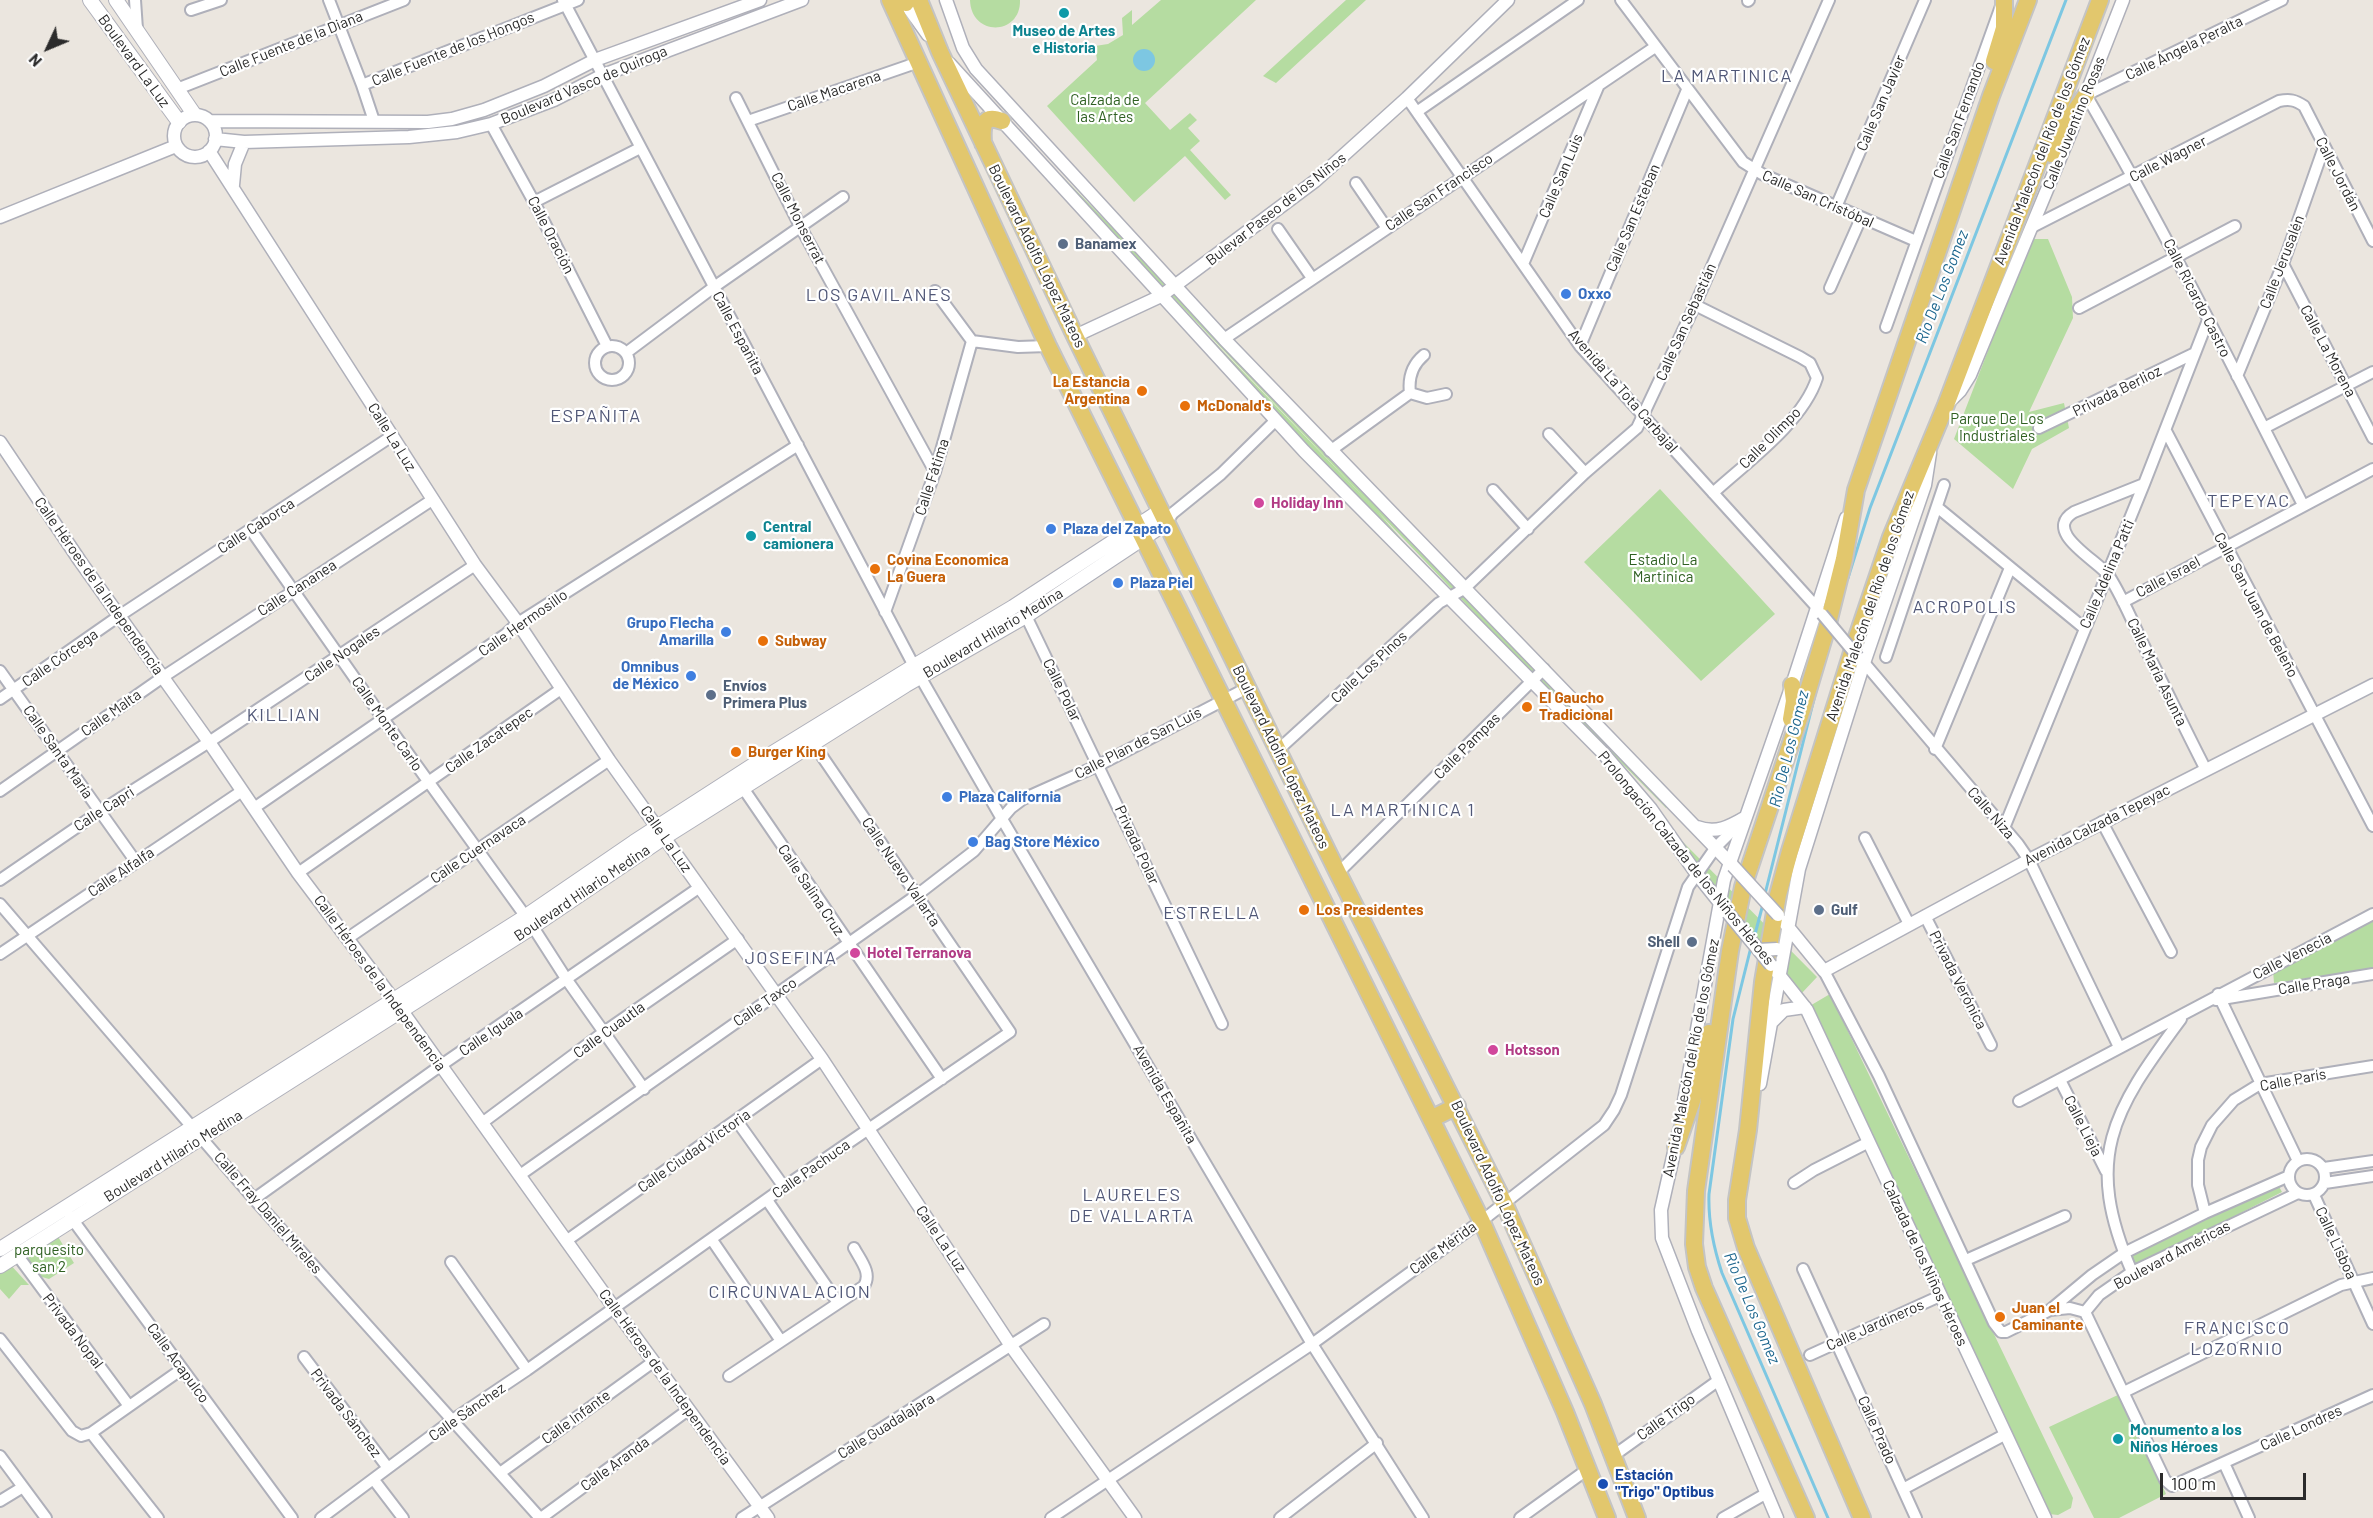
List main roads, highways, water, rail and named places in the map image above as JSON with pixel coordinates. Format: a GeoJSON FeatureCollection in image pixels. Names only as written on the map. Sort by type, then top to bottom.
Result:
{"type":"FeatureCollection","features":[{"type":"Feature","properties":{"kind":"main road","name":"Boulevard La Luz"},"geometry":{"type":"LineString","coordinates":[[90,0],[178,122]]}},
{"type":"Feature","properties":{"kind":"main road","name":"Boulevard La Luz"},"geometry":{"type":"LineString","coordinates":[[116,0],[194,114]]}},
{"type":"Feature","properties":{"kind":"main road"},"geometry":{"type":"LineString","coordinates":[[1991,96],[1991,76],[2004,28],[2003,0]]}},
{"type":"Feature","properties":{"kind":"main road","name":"Avenida Malecón del Río de los Gómez"},"geometry":{"type":"LineString","coordinates":[[1806,1518],[1715,1316],[1697,1267],[1694,1244],[1696,1191],[1730,951],[1743,887],[1827,627],[1844,559],[1856,490],[1991,96],[2028,0]]}},
{"type":"Feature","properties":{"kind":"main road","name":"Avenida Malecón del Río de los Gómez"},"geometry":{"type":"LineString","coordinates":[[1862,1518],[1740,1230],[1737,1200],[1748,1130],[1763,982],[1784,873],[1854,646],[1892,537],[1946,405],[2100,0]]}},
{"type":"Feature","properties":{"kind":"main road","name":"Boulevard Adolfo López Mateos"},"geometry":{"type":"LineString","coordinates":[[904,1],[940,52],[1075,336],[1166,516],[1247,688],[1504,1203],[1555,1315],[1637,1518]]}},
{"type":"Feature","properties":{"kind":"main road","name":"Boulevard Adolfo López Mateos"},"geometry":{"type":"LineString","coordinates":[[904,1],[919,62],[1048,346],[1481,1220],[1552,1380],[1607,1518]]}},
{"type":"Feature","properties":{"kind":"main road"},"geometry":{"type":"LineString","coordinates":[[2008,240],[2026,218],[2059,138],[2086,95]]}},
{"type":"Feature","properties":{"kind":"main road"},"geometry":{"type":"LineString","coordinates":[[983,144],[982,129],[988,119],[1002,121]]}},
{"type":"Feature","properties":{"kind":"main road","name":"Boulevard Hilario Medina"},"geometry":{"type":"LineString","coordinates":[[0,1249],[68,1214],[202,1138],[402,1011],[662,832],[1013,608],[1166,516]]}},
{"type":"Feature","properties":{"kind":"main road","name":"Boulevard Hilario Medina"},"geometry":{"type":"LineString","coordinates":[[662,832],[743,788],[917,671],[1026,616],[1139,533]]}},
{"type":"Feature","properties":{"kind":"main road"},"geometry":{"type":"LineString","coordinates":[[1743,887],[1747,857],[1791,720],[1794,700],[1792,685]]}},
{"type":"Feature","properties":{"kind":"main road","name":"Boulevard Hilario Medina"},"geometry":{"type":"LineString","coordinates":[[0,1266],[18,1256],[68,1214],[192,1127],[393,999],[529,922]]}},
{"type":"Feature","properties":{"kind":"main road"},"geometry":{"type":"LineString","coordinates":[[1676,1146],[1692,1101],[1730,951]]}},
{"type":"Feature","properties":{"kind":"main road"},"geometry":{"type":"LineString","coordinates":[[1431,1119],[1457,1106]]}},
{"type":"Feature","properties":{"kind":"water"},"geometry":{"type":"Polygon","coordinates":[[[1140,49],[1148,49],[1155,56],[1155,64],[1148,71],[1140,71],[1133,64],[1133,56],[1140,49]]]}},
{"type":"Feature","properties":{"kind":"waterway","name":"Rio De Los Gomez"},"geometry":{"type":"LineString","coordinates":[[1848,578],[1870,508],[2066,0]]}},
{"type":"Feature","properties":{"kind":"waterway","name":"Rio De Los Gomez"},"geometry":{"type":"LineString","coordinates":[[1765,894],[1816,691]]}},
{"type":"Feature","properties":{"kind":"waterway","name":"Rio De Los Gomez"},"geometry":{"type":"LineString","coordinates":[[1754,938],[1763,904]]}},
{"type":"Feature","properties":{"kind":"waterway","name":"Rio De Los Gomez"},"geometry":{"type":"LineString","coordinates":[[1751,947],[1733,1019],[1709,1194],[1710,1224],[1722,1273],[1828,1518]]}},
{"type":"Feature","properties":{"kind":"place","name":"Museo de Artes e Historia"},"geometry":{"type":"Point","coordinates":[1064,13]}},
{"type":"Feature","properties":{"kind":"place","name":"Banamex"},"geometry":{"type":"Point","coordinates":[1063,244]}},
{"type":"Feature","properties":{"kind":"place","name":"Oxxo"},"geometry":{"type":"Point","coordinates":[1566,294]}},
{"type":"Feature","properties":{"kind":"place","name":"La Estancia Argentina"},"geometry":{"type":"Point","coordinates":[1142,391]}},
{"type":"Feature","properties":{"kind":"place","name":"McDonald's"},"geometry":{"type":"Point","coordinates":[1185,406]}},
{"type":"Feature","properties":{"kind":"place","name":"Holiday Inn"},"geometry":{"type":"Point","coordinates":[1259,503]}},
{"type":"Feature","properties":{"kind":"place","name":"Plaza del Zapato"},"geometry":{"type":"Point","coordinates":[1051,529]}},
{"type":"Feature","properties":{"kind":"place","name":"Central camionera"},"geometry":{"type":"Point","coordinates":[751,536]}},
{"type":"Feature","properties":{"kind":"place","name":"Covina Economica La Guera"},"geometry":{"type":"Point","coordinates":[875,569]}},
{"type":"Feature","properties":{"kind":"place","name":"Plaza Piel"},"geometry":{"type":"Point","coordinates":[1118,583]}},
{"type":"Feature","properties":{"kind":"place","name":"Grupo Flecha Amarilla"},"geometry":{"type":"Point","coordinates":[726,632]}},
{"type":"Feature","properties":{"kind":"place","name":"Subway"},"geometry":{"type":"Point","coordinates":[763,641]}},
{"type":"Feature","properties":{"kind":"place","name":"Omnibus de México"},"geometry":{"type":"Point","coordinates":[691,676]}},
{"type":"Feature","properties":{"kind":"place","name":"Envíos Primera Plus"},"geometry":{"type":"Point","coordinates":[711,695]}},
{"type":"Feature","properties":{"kind":"place","name":"El Gaucho Tradicional"},"geometry":{"type":"Point","coordinates":[1527,707]}},
{"type":"Feature","properties":{"kind":"place","name":"Burger King"},"geometry":{"type":"Point","coordinates":[736,752]}},
{"type":"Feature","properties":{"kind":"place","name":"Plaza California"},"geometry":{"type":"Point","coordinates":[947,797]}},
{"type":"Feature","properties":{"kind":"place","name":"Bag Store México"},"geometry":{"type":"Point","coordinates":[973,842]}},
{"type":"Feature","properties":{"kind":"place","name":"Los Presidentes"},"geometry":{"type":"Point","coordinates":[1304,910]}},
{"type":"Feature","properties":{"kind":"place","name":"Gulf"},"geometry":{"type":"Point","coordinates":[1819,910]}},
{"type":"Feature","properties":{"kind":"place","name":"Shell"},"geometry":{"type":"Point","coordinates":[1692,942]}},
{"type":"Feature","properties":{"kind":"place","name":"Hotel Terranova"},"geometry":{"type":"Point","coordinates":[855,953]}},
{"type":"Feature","properties":{"kind":"place","name":"Hotsson"},"geometry":{"type":"Point","coordinates":[1493,1050]}},
{"type":"Feature","properties":{"kind":"place","name":"Juan el Caminante"},"geometry":{"type":"Point","coordinates":[2000,1317]}},
{"type":"Feature","properties":{"kind":"place","name":"Monumento a los Niños Héroes"},"geometry":{"type":"Point","coordinates":[2118,1439]}},
{"type":"Feature","properties":{"kind":"place","name":"Estación \"Trigo\" Optibus"},"geometry":{"type":"Point","coordinates":[1603,1484]}},
{"type":"Feature","properties":{"kind":"district","name":"LA MARTINICA"},"geometry":{"type":"Point","coordinates":[1727,76]}},
{"type":"Feature","properties":{"kind":"district","name":"LOS GAVILANES"},"geometry":{"type":"Point","coordinates":[879,295]}},
{"type":"Feature","properties":{"kind":"district","name":"ESPAÑITA"},"geometry":{"type":"Point","coordinates":[596,416]}},
{"type":"Feature","properties":{"kind":"district","name":"TEPEYAC"},"geometry":{"type":"Point","coordinates":[2249,501]}},
{"type":"Feature","properties":{"kind":"district","name":"ACROPOLIS"},"geometry":{"type":"Point","coordinates":[1965,607]}},
{"type":"Feature","properties":{"kind":"district","name":"KILLIAN"},"geometry":{"type":"Point","coordinates":[284,715]}},
{"type":"Feature","properties":{"kind":"district","name":"LA MARTINICA 1"},"geometry":{"type":"Point","coordinates":[1403,810]}},
{"type":"Feature","properties":{"kind":"district","name":"ESTRELLA"},"geometry":{"type":"Point","coordinates":[1212,913]}},
{"type":"Feature","properties":{"kind":"district","name":"JOSEFINA"},"geometry":{"type":"Point","coordinates":[791,958]}},
{"type":"Feature","properties":{"kind":"district","name":"LAURELES DE VALLARTA"},"geometry":{"type":"Point","coordinates":[1132,1205]}},
{"type":"Feature","properties":{"kind":"district","name":"CIRCUNVALACION"},"geometry":{"type":"Point","coordinates":[790,1292]}},
{"type":"Feature","properties":{"kind":"district","name":"FRANCISCO LOZORNIO"},"geometry":{"type":"Point","coordinates":[2237,1338]}},
{"type":"Feature","properties":{"kind":"park label","name":"Calzada de las Artes"},"geometry":{"type":"Point","coordinates":[1105,108]}},
{"type":"Feature","properties":{"kind":"park label","name":"Parque De Los Industriales"},"geometry":{"type":"Point","coordinates":[1997,428]}},
{"type":"Feature","properties":{"kind":"park label","name":"Estadio La Martinica"},"geometry":{"type":"Point","coordinates":[1663,568]}},
{"type":"Feature","properties":{"kind":"park label","name":"parquesito san 2"},"geometry":{"type":"Point","coordinates":[49,1258]}}]}
